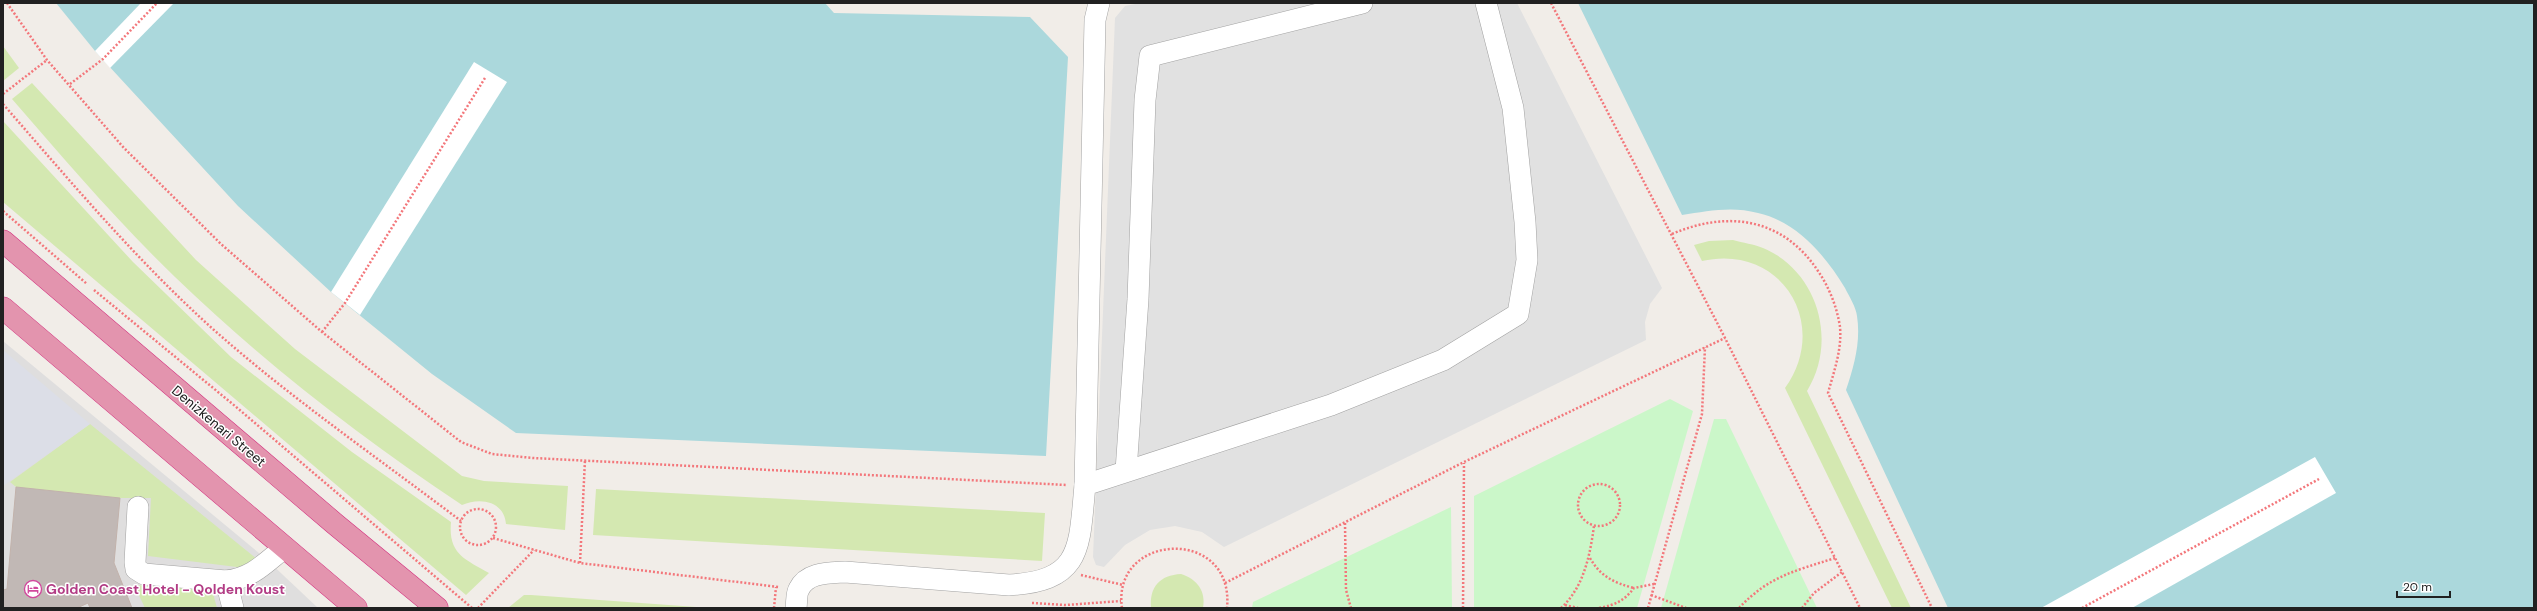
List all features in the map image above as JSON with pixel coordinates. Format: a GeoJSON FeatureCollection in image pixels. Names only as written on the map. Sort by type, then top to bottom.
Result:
{"type":"FeatureCollection","features":[{"type":"Feature","properties":{"kind":"highway","name":"Denizkenari Street"},"geometry":{"type":"LineString","coordinates":[[3,241],[311,504],[437,608]]}},
{"type":"Feature","properties":{"kind":"highway"},"geometry":{"type":"LineString","coordinates":[[3,308],[356,608]]}},
{"type":"Feature","properties":{"kind":"lane"},"geometry":{"type":"LineString","coordinates":[[796,608],[799,589],[808,578],[825,573],[845,572],[1009,585],[1032,584],[1051,577],[1068,566],[1077,548],[1085,485],[1095,20],[1099,3]]}},
{"type":"Feature","properties":{"kind":"lane"},"geometry":{"type":"LineString","coordinates":[[1126,471],[1138,298],[1140,188],[1145,100],[1150,56],[1362,3]]}},
{"type":"Feature","properties":{"kind":"lane"},"geometry":{"type":"LineString","coordinates":[[1085,485],[1225,441],[1331,405],[1443,360],[1518,314],[1527,260],[1525,222],[1513,108],[1486,3]]}},
{"type":"Feature","properties":{"kind":"lane"},"geometry":{"type":"LineString","coordinates":[[138,507],[135,562],[136,569],[144,574],[226,581],[250,576],[284,548]]}},
{"type":"Feature","properties":{"kind":"lane"},"geometry":{"type":"LineString","coordinates":[[226,581],[233,608]]}},
{"type":"Feature","properties":{"kind":"path"},"geometry":{"type":"LineString","coordinates":[[7,3],[47,60],[70,84],[124,148],[221,244],[322,332],[461,442],[492,454],[1085,485]]}},
{"type":"Feature","properties":{"kind":"path"},"geometry":{"type":"LineString","coordinates":[[70,84],[103,59],[157,3]]}},
{"type":"Feature","properties":{"kind":"path"},"geometry":{"type":"LineString","coordinates":[[1551,3],[1726,338],[1860,608]]}},
{"type":"Feature","properties":{"kind":"path"},"geometry":{"type":"LineString","coordinates":[[3,94],[47,60]]}},
{"type":"Feature","properties":{"kind":"path"},"geometry":{"type":"LineString","coordinates":[[322,332],[345,303],[485,78]]}},
{"type":"Feature","properties":{"kind":"path"},"geometry":{"type":"LineString","coordinates":[[3,104],[114,231],[214,330],[273,379],[461,521]]}},
{"type":"Feature","properties":{"kind":"path"},"geometry":{"type":"LineString","coordinates":[[3,211],[91,288],[241,411],[472,608]]}},
{"type":"Feature","properties":{"kind":"path"},"geometry":{"type":"LineString","coordinates":[[1672,234],[1702,222],[1737,220],[1770,227],[1790,239],[1808,255],[1829,287],[1840,326],[1840,348],[1828,393],[1932,608]]}},
{"type":"Feature","properties":{"kind":"path"},"geometry":{"type":"LineString","coordinates":[[1225,583],[1464,462],[1726,338]]}},
{"type":"Feature","properties":{"kind":"path"},"geometry":{"type":"LineString","coordinates":[[1648,608],[1702,414],[1705,347]]}},
{"type":"Feature","properties":{"kind":"path"},"geometry":{"type":"LineString","coordinates":[[493,538],[580,563],[585,460]]}},
{"type":"Feature","properties":{"kind":"path"},"geometry":{"type":"LineString","coordinates":[[1463,608],[1464,462]]}},
{"type":"Feature","properties":{"kind":"path"},"geometry":{"type":"LineString","coordinates":[[2082,608],[2319,480]]}},
{"type":"Feature","properties":{"kind":"path"},"geometry":{"type":"LineString","coordinates":[[1603,485],[1615,492],[1620,506],[1614,519],[1608,524],[1594,526],[1582,518],[1578,504],[1583,491],[1589,487],[1603,485]]}},
{"type":"Feature","properties":{"kind":"path"},"geometry":{"type":"LineString","coordinates":[[481,508],[487,510],[496,519],[496,532],[493,538],[484,544],[467,542],[461,532],[461,521],[469,511],[481,508]]}},
{"type":"Feature","properties":{"kind":"path"},"geometry":{"type":"LineString","coordinates":[[1344,523],[1346,590],[1351,608]]}},
{"type":"Feature","properties":{"kind":"path"},"geometry":{"type":"LineString","coordinates":[[1561,608],[1565,605],[1578,585],[1590,557],[1594,526]]}},
{"type":"Feature","properties":{"kind":"path"},"geometry":{"type":"LineString","coordinates":[[1122,608],[1124,585],[1131,570],[1142,558],[1157,550],[1174,547],[1190,549],[1205,557],[1217,568],[1225,583],[1227,608]]}},
{"type":"Feature","properties":{"kind":"path"},"geometry":{"type":"LineString","coordinates":[[478,608],[534,550]]}},
{"type":"Feature","properties":{"kind":"path"},"geometry":{"type":"LineString","coordinates":[[1590,557],[1596,569],[1617,583],[1634,588],[1654,584]]}},
{"type":"Feature","properties":{"kind":"path"},"geometry":{"type":"LineString","coordinates":[[1739,608],[1752,593],[1773,579],[1835,558]]}},
{"type":"Feature","properties":{"kind":"path"},"geometry":{"type":"LineString","coordinates":[[1068,566],[1074,574],[1124,585]]}},
{"type":"Feature","properties":{"kind":"path"},"geometry":{"type":"LineString","coordinates":[[1802,608],[1814,593],[1842,572]]}},
{"type":"Feature","properties":{"kind":"path"},"geometry":{"type":"LineString","coordinates":[[774,608],[776,586]]}},
{"type":"Feature","properties":{"kind":"path"},"geometry":{"type":"LineString","coordinates":[[1599,608],[1620,602],[1626,598],[1634,588]]}},
{"type":"Feature","properties":{"kind":"path"},"geometry":{"type":"LineString","coordinates":[[1651,595],[1686,608]]}},
{"type":"Feature","properties":{"kind":"path"},"geometry":{"type":"LineString","coordinates":[[1565,605],[1578,608]]}},
{"type":"Feature","properties":{"kind":"shaded area"},"geometry":{"type":"Polygon","coordinates":[[[1140,3],[1517,3],[1662,288],[1650,304],[1645,322],[1646,340],[1224,547],[1202,532],[1175,526],[1150,530],[1125,545],[1104,567],[1096,565],[1093,557],[1115,18],[1125,6],[1140,3]]]}},
{"type":"Feature","properties":{"kind":"shaded area"},"geometry":{"type":"Polygon","coordinates":[[[3,341],[265,558],[318,608],[3,608],[3,341]]]}},
{"type":"Feature","properties":{"kind":"shaded area"},"geometry":{"type":"Polygon","coordinates":[[[3,350],[90,424],[3,486],[3,350]]]}},
{"type":"Feature","properties":{"kind":"green space"},"geometry":{"type":"Polygon","coordinates":[[[3,46],[19,68],[3,81],[3,46]]]}},
{"type":"Feature","properties":{"kind":"green space"},"geometry":{"type":"Polygon","coordinates":[[[32,83],[196,260],[295,349],[462,476],[484,481],[568,486],[565,530],[506,524],[501,510],[490,503],[483,501],[476,501],[462,505],[386,453],[278,369],[208,308],[154,256],[92,190],[12,99],[32,83]]]}},
{"type":"Feature","properties":{"kind":"green space"},"geometry":{"type":"Polygon","coordinates":[[[3,121],[133,262],[231,357],[352,452],[451,522],[452,542],[455,549],[473,564],[489,573],[466,595],[3,202],[3,121]]]}},
{"type":"Feature","properties":{"kind":"green space"},"geometry":{"type":"Polygon","coordinates":[[[1733,240],[1763,248],[1782,259],[1797,273],[1809,290],[1817,309],[1821,330],[1821,351],[1816,371],[1807,391],[1911,608],[1892,608],[1785,388],[1798,363],[1803,339],[1800,315],[1790,294],[1775,276],[1755,264],[1730,259],[1702,261],[1694,245],[1709,241],[1733,240]]]}},
{"type":"Feature","properties":{"kind":"green space"},"geometry":{"type":"Polygon","coordinates":[[[1670,399],[1693,411],[1637,608],[1474,608],[1474,496],[1670,399]]]}},
{"type":"Feature","properties":{"kind":"green space"},"geometry":{"type":"Polygon","coordinates":[[[1714,419],[1726,419],[1817,608],[1661,608],[1714,419]]]}},
{"type":"Feature","properties":{"kind":"green space"},"geometry":{"type":"Polygon","coordinates":[[[90,424],[257,559],[245,568],[148,556],[151,498],[120,498],[16,487],[10,482],[90,424]]]}},
{"type":"Feature","properties":{"kind":"green space"},"geometry":{"type":"Polygon","coordinates":[[[596,489],[1045,513],[1042,561],[593,535],[596,489]]]}},
{"type":"Feature","properties":{"kind":"green space"},"geometry":{"type":"Polygon","coordinates":[[[1451,507],[1452,608],[1252,608],[1253,602],[1451,507]]]}},
{"type":"Feature","properties":{"kind":"green space"},"geometry":{"type":"Polygon","coordinates":[[[1181,574],[1192,579],[1199,586],[1203,596],[1203,608],[1151,608],[1152,594],[1157,584],[1167,577],[1181,574]]]}},
{"type":"Feature","properties":{"kind":"green space"},"geometry":{"type":"Polygon","coordinates":[[[134,585],[212,590],[217,608],[145,608],[134,585]]]}},
{"type":"Feature","properties":{"kind":"green space"},"geometry":{"type":"Polygon","coordinates":[[[524,595],[531,595],[710,608],[508,608],[524,595]]]}},
{"type":"Feature","properties":{"kind":"water"},"geometry":{"type":"Polygon","coordinates":[[[56,3],[825,3],[834,13],[1030,17],[1068,57],[1046,456],[516,433],[432,374],[331,292],[238,206],[95,51],[56,3]]]}},
{"type":"Feature","properties":{"kind":"water"},"geometry":{"type":"Polygon","coordinates":[[[1578,3],[2534,3],[2534,608],[1948,608],[1846,390],[1856,354],[1858,326],[1855,309],[1845,288],[1819,252],[1809,242],[1797,232],[1772,217],[1739,210],[1711,211],[1682,215],[1578,3]]]}},
{"type":"Feature","properties":{"kind":"pier"},"geometry":{"type":"Polygon","coordinates":[[[141,3],[174,3],[110,68],[95,51],[141,3]]]}},
{"type":"Feature","properties":{"kind":"pier"},"geometry":{"type":"Polygon","coordinates":[[[474,62],[507,82],[360,315],[331,292],[474,62]]]}},
{"type":"Feature","properties":{"kind":"pier"},"geometry":{"type":"Polygon","coordinates":[[[2315,457],[2336,493],[2132,608],[2041,608],[2315,457]]]}},
{"type":"Feature","properties":{"kind":"building"},"geometry":{"type":"Polygon","coordinates":[[[16,487],[120,498],[114,563],[132,608],[90,608],[88,603],[77,608],[3,608],[3,590],[7,589],[16,487]]]}},
{"type":"Feature","properties":{"kind":"place","name":"Golden Coast Hotel - Qolden Koust"},"geometry":{"type":"Point","coordinates":[33,589]}}]}
